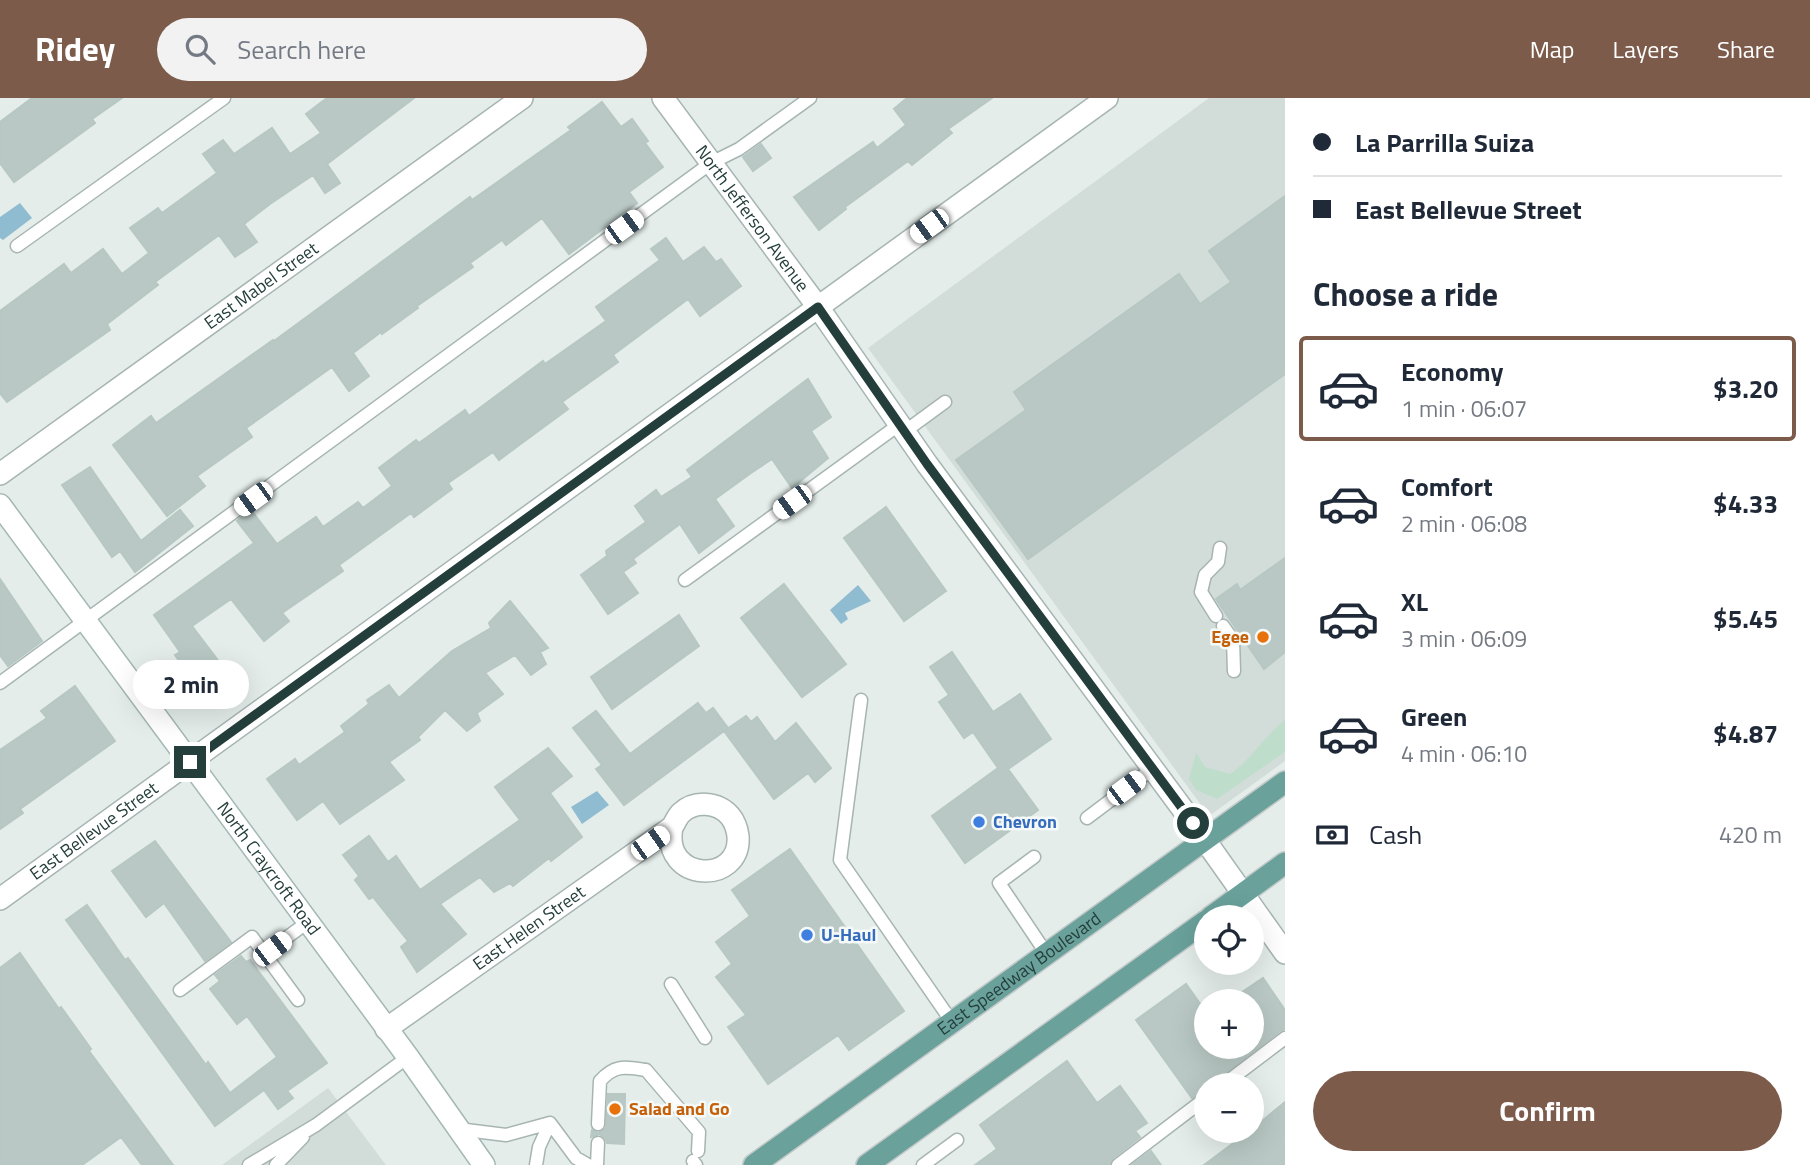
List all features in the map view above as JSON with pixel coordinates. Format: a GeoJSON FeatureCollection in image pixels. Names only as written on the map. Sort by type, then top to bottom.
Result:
{"type":"FeatureCollection","features":[{"type":"Feature","properties":{"kind":"main road","name":"East Speedway Boulevard"},"geometry":{"type":"LineString","coordinates":[[754,1165],[1285,782]]}},
{"type":"Feature","properties":{"kind":"main road"},"geometry":{"type":"LineString","coordinates":[[1228,905],[1285,863]]}},
{"type":"Feature","properties":{"kind":"main road"},"geometry":{"type":"LineString","coordinates":[[867,1165],[1194,930]]}},
{"type":"Feature","properties":{"kind":"street","name":"East Mabel Street"},"geometry":{"type":"LineString","coordinates":[[0,474],[522,98]]}},
{"type":"Feature","properties":{"kind":"street","name":"North Jefferson Avenue"},"geometry":{"type":"LineString","coordinates":[[663,98],[1206,840],[1285,953]]}},
{"type":"Feature","properties":{"kind":"street","name":"East Bellevue Street"},"geometry":{"type":"LineString","coordinates":[[0,900],[1107,98]]}},
{"type":"Feature","properties":{"kind":"street","name":"North Craycroft Road"},"geometry":{"type":"LineString","coordinates":[[0,505],[484,1165]]}},
{"type":"Feature","properties":{"kind":"street","name":"East Helen Street"},"geometry":{"type":"LineString","coordinates":[[386,1029],[672,827]]}},
{"type":"Feature","properties":{"kind":"lane"},"geometry":{"type":"LineString","coordinates":[[17,246],[224,98]]}},
{"type":"Feature","properties":{"kind":"lane"},"geometry":{"type":"LineString","coordinates":[[0,683],[711,163],[739,149],[810,98]]}},
{"type":"Feature","properties":{"kind":"lane"},"geometry":{"type":"LineString","coordinates":[[685,580],[902,428],[945,402]]}},
{"type":"Feature","properties":{"kind":"lane"},"geometry":{"type":"LineString","coordinates":[[1220,548],[1218,562],[1205,575],[1201,592],[1233,640],[1234,671]]}},
{"type":"Feature","properties":{"kind":"lane"},"geometry":{"type":"LineString","coordinates":[[861,700],[840,860],[952,1022]]}},
{"type":"Feature","properties":{"kind":"lane"},"geometry":{"type":"LineString","coordinates":[[1087,818],[1152,769]]}},
{"type":"Feature","properties":{"kind":"lane"},"geometry":{"type":"LineString","coordinates":[[1034,857],[999,883],[1046,953]]}},
{"type":"Feature","properties":{"kind":"lane"},"geometry":{"type":"LineString","coordinates":[[264,954],[308,922]]}},
{"type":"Feature","properties":{"kind":"lane"},"geometry":{"type":"LineString","coordinates":[[180,990],[252,937],[298,1000]]}},
{"type":"Feature","properties":{"kind":"lane"},"geometry":{"type":"LineString","coordinates":[[671,984],[705,1038]]}},
{"type":"Feature","properties":{"kind":"lane"},"geometry":{"type":"LineString","coordinates":[[1239,1073],[1285,1038]]}},
{"type":"Feature","properties":{"kind":"lane"},"geometry":{"type":"LineString","coordinates":[[249,1165],[316,1125],[408,1058]]}},
{"type":"Feature","properties":{"kind":"lane"},"geometry":{"type":"LineString","coordinates":[[598,1124],[600,1081],[608,1072],[622,1067],[646,1070],[699,1132],[696,1159]]}},
{"type":"Feature","properties":{"kind":"lane"},"geometry":{"type":"LineString","coordinates":[[1118,1165],[1194,1107]]}},
{"type":"Feature","properties":{"kind":"lane"},"geometry":{"type":"LineString","coordinates":[[458,1129],[506,1135],[550,1124]]}},
{"type":"Feature","properties":{"kind":"lane"},"geometry":{"type":"LineString","coordinates":[[536,1165],[539,1147],[550,1124]]}},
{"type":"Feature","properties":{"kind":"lane"},"geometry":{"type":"LineString","coordinates":[[550,1124],[576,1158],[588,1165]]}},
{"type":"Feature","properties":{"kind":"lane"},"geometry":{"type":"LineString","coordinates":[[276,1165],[316,1125]]}},
{"type":"Feature","properties":{"kind":"lane"},"geometry":{"type":"LineString","coordinates":[[923,1165],[957,1140]]}},
{"type":"Feature","properties":{"kind":"lane"},"geometry":{"type":"LineString","coordinates":[[597,1165],[598,1143]]}},
{"type":"Feature","properties":{"kind":"shaded area"},"geometry":{"type":"Polygon","coordinates":[[[1209,98],[1285,98],[1285,761],[1209,816],[868,348],[1209,98]]]}},
{"type":"Feature","properties":{"kind":"shaded area"},"geometry":{"type":"Polygon","coordinates":[[[328,1088],[386,1165],[222,1165],[328,1088]]]}},
{"type":"Feature","properties":{"kind":"green space"},"geometry":{"type":"Polygon","coordinates":[[[1285,720],[1285,752],[1217,799],[1196,790],[1189,779],[1196,753],[1205,767],[1230,774],[1285,720]]]}},
{"type":"Feature","properties":{"kind":"water"},"geometry":{"type":"Polygon","coordinates":[[[20,203],[32,218],[3,240],[0,238],[0,217],[20,203]]]}},
{"type":"Feature","properties":{"kind":"water"},"geometry":{"type":"Polygon","coordinates":[[[858,585],[871,601],[845,613],[848,619],[841,624],[830,610],[858,585]]]}},
{"type":"Feature","properties":{"kind":"water"},"geometry":{"type":"Polygon","coordinates":[[[597,791],[609,805],[582,824],[571,807],[597,791]]]}},
{"type":"Feature","properties":{"kind":"building"},"geometry":{"type":"Polygon","coordinates":[[[32,98],[122,98],[92,119],[95,123],[14,182],[0,163],[0,122],[32,98]]]}},
{"type":"Feature","properties":{"kind":"building"},"geometry":{"type":"Polygon","coordinates":[[[327,98],[414,98],[327,164],[340,183],[325,193],[313,175],[270,204],[244,224],[257,242],[235,257],[219,235],[155,282],[158,285],[107,324],[110,330],[7,402],[0,393],[0,311],[64,264],[71,273],[103,249],[122,274],[149,253],[130,228],[158,208],[162,213],[217,173],[203,154],[223,140],[234,154],[272,128],[290,154],[321,133],[306,114],[327,98]]]}},
{"type":"Feature","properties":{"kind":"building"},"geometry":{"type":"Polygon","coordinates":[[[907,98],[992,98],[948,129],[952,133],[912,165],[908,161],[845,207],[846,209],[819,230],[794,197],[873,142],[877,148],[906,125],[894,109],[907,98]]]}},
{"type":"Feature","properties":{"kind":"building"},"geometry":{"type":"Polygon","coordinates":[[[602,102],[621,127],[632,119],[648,141],[645,143],[663,167],[629,192],[637,203],[569,254],[542,218],[506,245],[502,240],[470,263],[473,267],[353,353],[369,376],[349,391],[332,367],[246,428],[252,437],[197,476],[205,486],[167,516],[113,445],[151,416],[156,423],[274,341],[470,197],[472,200],[571,130],[568,127],[602,102]]]}},
{"type":"Feature","properties":{"kind":"building"},"geometry":{"type":"Polygon","coordinates":[[[761,144],[771,158],[753,171],[743,157],[761,144]]]}},
{"type":"Feature","properties":{"kind":"building"},"geometry":{"type":"Polygon","coordinates":[[[1285,196],[1285,374],[1028,559],[956,460],[1026,410],[1014,392],[1179,274],[1200,304],[1231,282],[1209,251],[1285,196]]]}},
{"type":"Feature","properties":{"kind":"building"},"geometry":{"type":"Polygon","coordinates":[[[666,238],[683,262],[704,247],[716,262],[721,259],[741,286],[700,316],[688,299],[613,355],[618,362],[562,402],[568,409],[499,460],[493,452],[448,483],[452,489],[414,517],[411,513],[339,565],[343,571],[282,613],[289,621],[264,641],[231,599],[192,626],[223,667],[197,685],[175,655],[180,652],[154,615],[254,543],[237,521],[251,510],[277,544],[316,517],[323,527],[358,502],[363,508],[392,486],[379,468],[416,440],[419,443],[465,410],[469,416],[543,361],[545,364],[606,321],[596,307],[660,260],[651,249],[666,238]]]}},
{"type":"Feature","properties":{"kind":"building"},"geometry":{"type":"Polygon","coordinates":[[[808,379],[831,417],[811,431],[828,458],[792,488],[772,459],[751,473],[715,499],[734,526],[699,553],[680,524],[633,559],[636,563],[623,572],[638,593],[608,614],[581,575],[607,556],[606,551],[646,522],[635,506],[656,490],[661,497],[692,477],[687,470],[808,379]]]}},
{"type":"Feature","properties":{"kind":"building"},"geometry":{"type":"Polygon","coordinates":[[[90,467],[141,541],[180,510],[193,526],[135,572],[120,551],[112,557],[62,485],[90,467]]]}},
{"type":"Feature","properties":{"kind":"building"},"geometry":{"type":"Polygon","coordinates":[[[886,507],[946,591],[904,621],[844,538],[886,507]]]}},
{"type":"Feature","properties":{"kind":"building","name":"Egee"},"geometry":{"type":"Polygon","coordinates":[[[1285,558],[1285,652],[1264,669],[1216,599],[1237,584],[1240,590],[1285,558]]]}},
{"type":"Feature","properties":{"kind":"building"},"geometry":{"type":"Polygon","coordinates":[[[0,579],[42,641],[8,666],[0,655],[0,579]]]}},
{"type":"Feature","properties":{"kind":"building"},"geometry":{"type":"Polygon","coordinates":[[[784,584],[846,664],[802,697],[741,618],[784,584]]]}},
{"type":"Feature","properties":{"kind":"building"},"geometry":{"type":"Polygon","coordinates":[[[510,601],[548,648],[540,652],[546,664],[531,675],[515,655],[485,673],[503,694],[477,713],[480,721],[467,731],[445,710],[418,737],[420,740],[389,762],[404,780],[340,824],[323,801],[297,820],[267,779],[295,759],[299,765],[345,732],[341,726],[369,704],[367,700],[389,685],[399,698],[452,651],[491,628],[489,623],[510,601]]]}},
{"type":"Feature","properties":{"kind":"building"},"geometry":{"type":"Polygon","coordinates":[[[679,615],[699,646],[612,709],[591,677],[679,615]]]}},
{"type":"Feature","properties":{"kind":"building"},"geometry":{"type":"Polygon","coordinates":[[[952,652],[993,712],[1020,694],[1051,739],[1008,769],[1038,810],[965,863],[932,816],[998,768],[973,732],[964,738],[939,702],[949,695],[930,667],[952,652]]]}},
{"type":"Feature","properties":{"kind":"building"},"geometry":{"type":"Polygon","coordinates":[[[75,686],[115,741],[20,809],[23,813],[0,829],[0,750],[47,718],[41,711],[75,686]]]}},
{"type":"Feature","properties":{"kind":"building"},"geometry":{"type":"Polygon","coordinates":[[[698,703],[706,713],[713,708],[728,728],[624,805],[596,769],[602,765],[573,728],[596,711],[630,754],[698,703]]]}},
{"type":"Feature","properties":{"kind":"building"},"geometry":{"type":"Polygon","coordinates":[[[746,716],[751,722],[757,717],[775,742],[796,723],[831,768],[815,782],[808,773],[774,799],[724,731],[746,716]]]}},
{"type":"Feature","properties":{"kind":"building"},"geometry":{"type":"Polygon","coordinates":[[[548,748],[572,776],[550,793],[582,837],[513,886],[510,883],[494,892],[480,877],[440,904],[466,934],[417,972],[401,947],[408,941],[373,897],[369,899],[355,880],[359,876],[343,855],[369,836],[388,862],[396,856],[420,890],[520,820],[495,787],[548,748]]]}},
{"type":"Feature","properties":{"kind":"building"},"geometry":{"type":"Polygon","coordinates":[[[155,841],[231,942],[205,961],[164,903],[146,917],[112,871],[155,841]]]}},
{"type":"Feature","properties":{"kind":"building","name":"U-Haul"},"geometry":{"type":"Polygon","coordinates":[[[790,849],[904,1011],[849,1050],[838,1035],[768,1084],[728,1027],[746,1015],[716,977],[732,964],[716,942],[750,916],[732,890],[790,849]]]}},
{"type":"Feature","properties":{"kind":"building"},"geometry":{"type":"Polygon","coordinates":[[[87,905],[125,960],[128,958],[206,1065],[208,1062],[230,1093],[277,1057],[247,1016],[237,1024],[210,989],[220,981],[215,975],[241,956],[246,962],[250,960],[327,1063],[287,1091],[293,1098],[278,1109],[264,1090],[215,1126],[66,920],[87,905]]]}},
{"type":"Feature","properties":{"kind":"building"},"geometry":{"type":"Polygon","coordinates":[[[20,953],[173,1165],[142,1165],[121,1137],[82,1165],[0,1165],[0,968],[20,953]]]}},
{"type":"Feature","properties":{"kind":"building"},"geometry":{"type":"Polygon","coordinates":[[[1263,978],[1285,1010],[1285,1029],[1264,1043],[1264,989],[1247,989],[1263,978]]]}},
{"type":"Feature","properties":{"kind":"building"},"geometry":{"type":"Polygon","coordinates":[[[1186,984],[1194,995],[1194,1059],[1244,1059],[1226,1073],[1194,1073],[1192,1098],[1136,1020],[1186,984]]]}},
{"type":"Feature","properties":{"kind":"building"},"geometry":{"type":"Polygon","coordinates":[[[1067,1061],[1097,1103],[1120,1086],[1147,1123],[1135,1131],[1140,1137],[1113,1158],[1109,1165],[975,1165],[997,1149],[980,1125],[1067,1061]]]}},
{"type":"Feature","properties":{"kind":"building","name":"Salad and Go"},"geometry":{"type":"Polygon","coordinates":[[[608,1094],[625,1094],[624,1144],[607,1143],[599,1134],[591,1137],[592,1130],[598,1133],[606,1128],[608,1094]]]}},
{"type":"Feature","properties":{"kind":"building"},"geometry":{"type":"Polygon","coordinates":[[[1285,1102],[1285,1165],[1204,1165],[1234,1143],[1264,1143],[1264,1119],[1285,1102]]]}},
{"type":"Feature","properties":{"kind":"building"},"geometry":{"type":"Polygon","coordinates":[[[1151,1151],[1161,1165],[1132,1165],[1151,1151]]]}},
{"type":"Feature","properties":{"kind":"place","name":"Egee"},"geometry":{"type":"Point","coordinates":[1263,637]}},
{"type":"Feature","properties":{"kind":"place","name":"Chevron"},"geometry":{"type":"Point","coordinates":[979,822]}},
{"type":"Feature","properties":{"kind":"place","name":"U-Haul"},"geometry":{"type":"Point","coordinates":[807,935]}},
{"type":"Feature","properties":{"kind":"place","name":"Salad and Go"},"geometry":{"type":"Point","coordinates":[615,1109]}},
{"type":"Feature","properties":{"kind":"route"},"geometry":{"type":"LineString","coordinates":[[190,762],[818,307],[927,464],[1193,823]]}}]}
